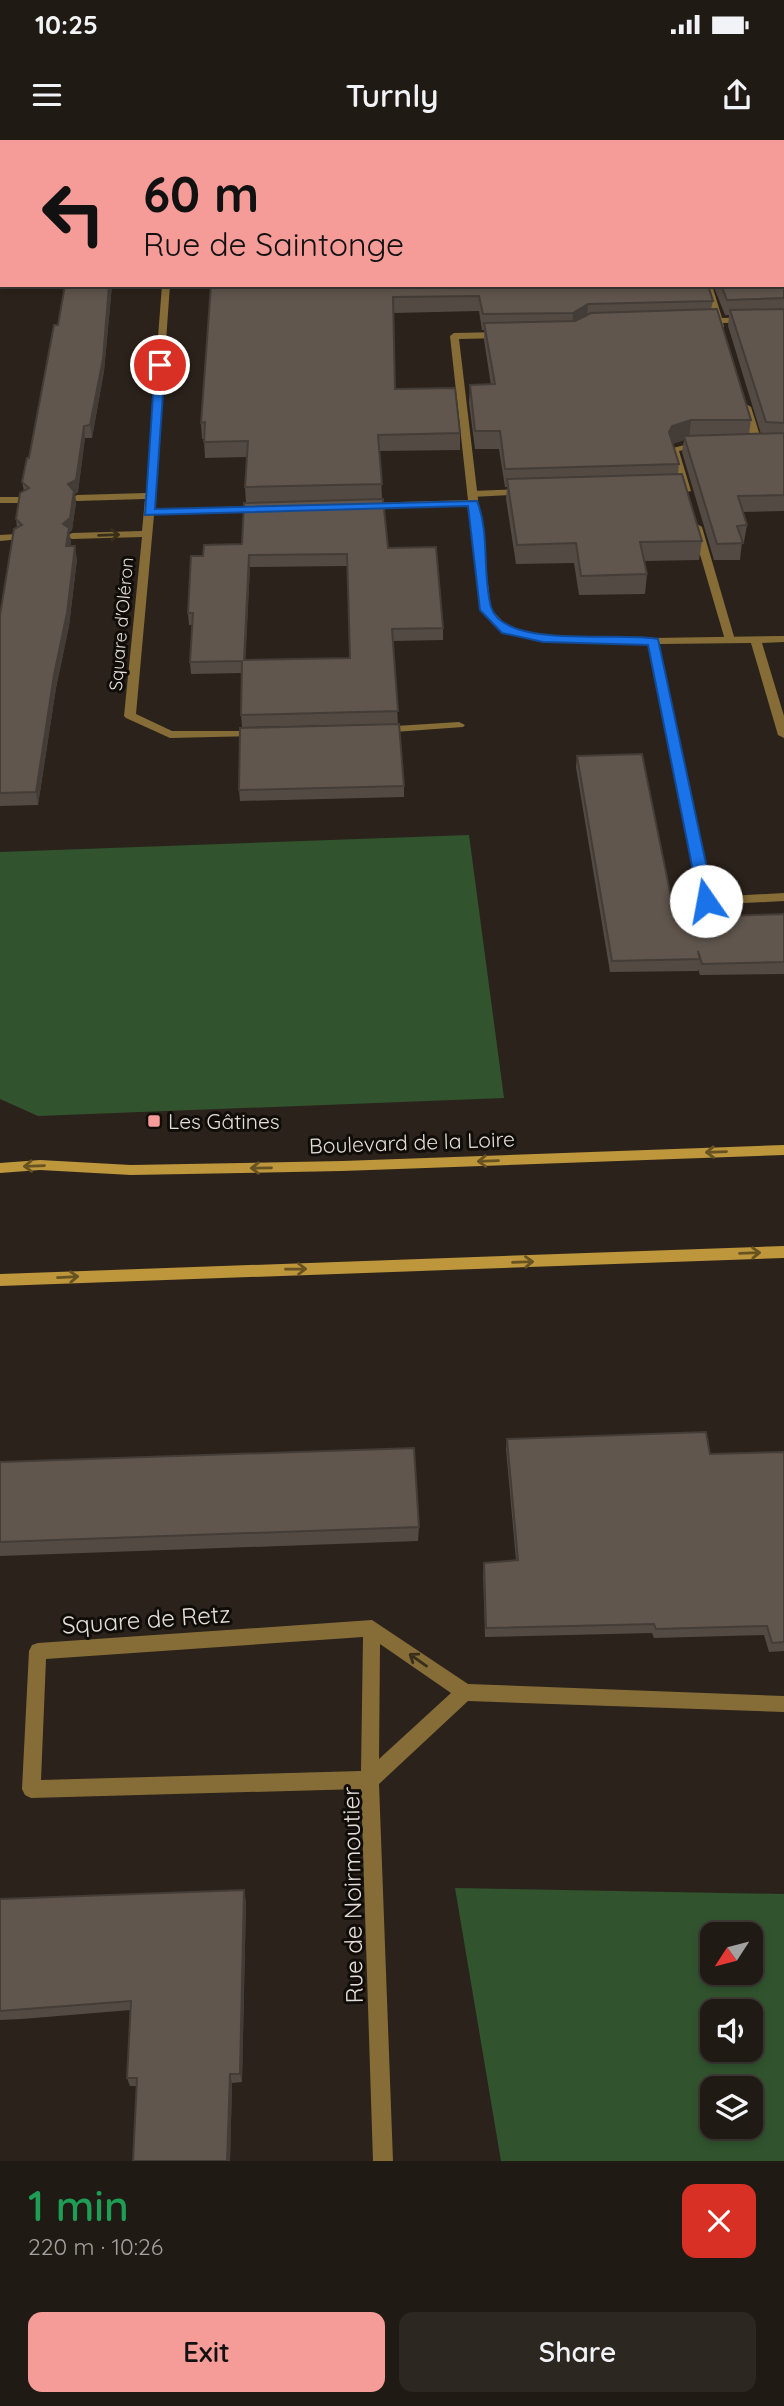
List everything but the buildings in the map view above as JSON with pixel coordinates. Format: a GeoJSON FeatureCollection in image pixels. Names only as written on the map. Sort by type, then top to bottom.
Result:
{"type":"FeatureCollection","features":[{"type":"Feature","properties":{"kind":"street","name":"Square d'Oléron"},"geometry":{"type":"LineString","coordinates":[[166,287],[130,716],[170,734],[276,732]]}},
{"type":"Feature","properties":{"kind":"street"},"geometry":{"type":"LineString","coordinates":[[709,287],[722,333]]}},
{"type":"Feature","properties":{"kind":"street"},"geometry":{"type":"LineString","coordinates":[[692,321],[784,319]]}},
{"type":"Feature","properties":{"kind":"street"},"geometry":{"type":"LineString","coordinates":[[507,335],[454,336],[486,610],[506,631],[543,639],[784,639]]}},
{"type":"Feature","properties":{"kind":"street"},"geometry":{"type":"LineString","coordinates":[[742,395],[758,445]]}},
{"type":"Feature","properties":{"kind":"street"},"geometry":{"type":"LineString","coordinates":[[689,501],[680,488],[674,449],[689,444],[716,444]]}},
{"type":"Feature","properties":{"kind":"street"},"geometry":{"type":"LineString","coordinates":[[744,445],[771,444]]}},
{"type":"Feature","properties":{"kind":"street"},"geometry":{"type":"LineString","coordinates":[[351,506],[537,492]]}},
{"type":"Feature","properties":{"kind":"street"},"geometry":{"type":"LineString","coordinates":[[77,498],[150,496]]}},
{"type":"Feature","properties":{"kind":"street"},"geometry":{"type":"LineString","coordinates":[[0,500],[24,500]]}},
{"type":"Feature","properties":{"kind":"street"},"geometry":{"type":"LineString","coordinates":[[149,512],[270,509]]}},
{"type":"Feature","properties":{"kind":"street"},"geometry":{"type":"LineString","coordinates":[[692,514],[730,640]]}},
{"type":"Feature","properties":{"kind":"street"},"geometry":{"type":"LineString","coordinates":[[72,536],[147,534]]}},
{"type":"Feature","properties":{"kind":"street"},"geometry":{"type":"LineString","coordinates":[[0,538],[17,537]]}},
{"type":"Feature","properties":{"kind":"street"},"geometry":{"type":"LineString","coordinates":[[756,640],[784,735]]}},
{"type":"Feature","properties":{"kind":"street"},"geometry":{"type":"LineString","coordinates":[[653,641],[706,901],[784,897]]}},
{"type":"Feature","properties":{"kind":"street"},"geometry":{"type":"LineString","coordinates":[[369,730],[459,724]]}},
{"type":"Feature","properties":{"kind":"street","name":"Boulevard de la Loire"},"geometry":{"type":"LineString","coordinates":[[0,1168],[40,1165],[131,1170],[342,1166],[784,1150]]}},
{"type":"Feature","properties":{"kind":"street"},"geometry":{"type":"LineString","coordinates":[[0,1280],[784,1252]]}},
{"type":"Feature","properties":{"kind":"street"},"geometry":{"type":"LineString","coordinates":[[372,1628],[465,1692],[784,1704]]}},
{"type":"Feature","properties":{"kind":"street"},"geometry":{"type":"LineString","coordinates":[[370,1780],[372,1628]]}},
{"type":"Feature","properties":{"kind":"street","name":"Square de Retz"},"geometry":{"type":"LineString","coordinates":[[370,1780],[31,1789],[38,1651],[372,1628]]}},
{"type":"Feature","properties":{"kind":"street","name":"Rue de Noirmoutier"},"geometry":{"type":"LineString","coordinates":[[383,2161],[370,1780],[465,1692]]}},
{"type":"Feature","properties":{"kind":"green space"},"geometry":{"type":"Polygon","coordinates":[[[469,835],[504,1098],[38,1116],[0,1099],[0,852],[469,835]]]}},
{"type":"Feature","properties":{"kind":"green space"},"geometry":{"type":"Polygon","coordinates":[[[455,1888],[784,1894],[784,2161],[501,2161],[455,1888]]]}},
{"type":"Feature","properties":{"kind":"place","name":"Les Gâtines"},"geometry":{"type":"Point","coordinates":[154,1121]}},
{"type":"Feature","properties":{"kind":"route"},"geometry":{"type":"LineString","coordinates":[[160,365],[149,512],[473,503],[486,610],[506,631],[543,639],[653,641],[706,901]]}}]}
